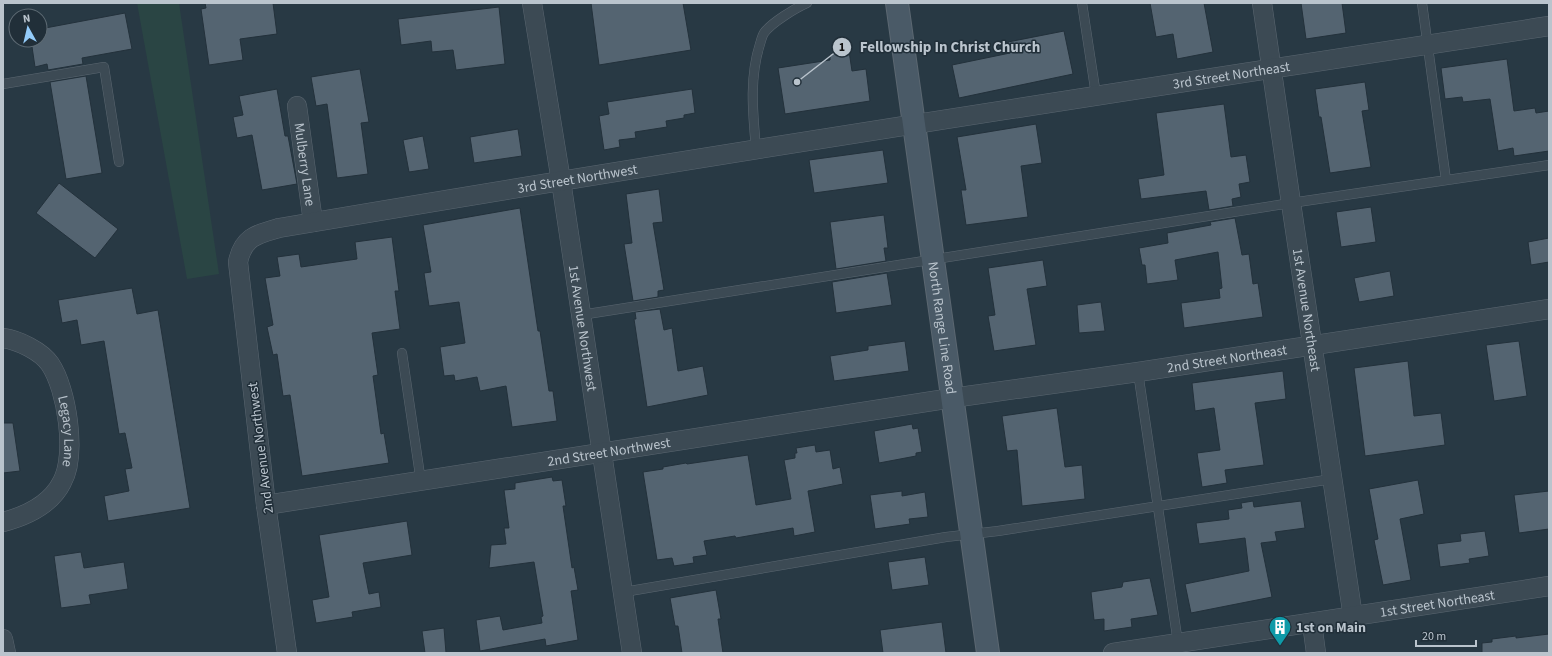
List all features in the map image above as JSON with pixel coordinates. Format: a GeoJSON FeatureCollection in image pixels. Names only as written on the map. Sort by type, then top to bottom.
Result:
{"type":"FeatureCollection","features":[{"type":"Feature","properties":{"kind":"main road","name":"North Range Line Road"},"geometry":{"type":"LineString","coordinates":[[897,3],[988,653]]}},
{"type":"Feature","properties":{"kind":"street","name":"1st Avenue Northwest"},"geometry":{"type":"LineString","coordinates":[[532,3],[561,180],[632,653]]}},
{"type":"Feature","properties":{"kind":"street","name":"1st Avenue Northeast"},"geometry":{"type":"LineString","coordinates":[[1262,3],[1353,617]]}},
{"type":"Feature","properties":{"kind":"street","name":"3rd Street Northeast"},"geometry":{"type":"LineString","coordinates":[[914,124],[1549,26]]}},
{"type":"Feature","properties":{"kind":"street","name":"Mulberry Lane"},"geometry":{"type":"LineString","coordinates":[[297,106],[313,222]]}},
{"type":"Feature","properties":{"kind":"street","name":"3rd Street Northwest"},"geometry":{"type":"LineString","coordinates":[[244,244],[250,238],[260,233],[313,222],[561,180],[914,124]]}},
{"type":"Feature","properties":{"kind":"street","name":"2nd Avenue Northwest"},"geometry":{"type":"LineString","coordinates":[[244,244],[238,262],[266,506],[287,653]]}},
{"type":"Feature","properties":{"kind":"street","name":"2nd Street Northeast"},"geometry":{"type":"LineString","coordinates":[[952,398],[1138,372],[1549,309]]}},
{"type":"Feature","properties":{"kind":"street","name":"Legacy Lane"},"geometry":{"type":"LineString","coordinates":[[3,338],[29,346],[49,364],[61,388],[70,438],[69,460],[63,482],[51,498],[16,518],[3,522]]}},
{"type":"Feature","properties":{"kind":"street","name":"2nd Street Northwest"},"geometry":{"type":"LineString","coordinates":[[266,506],[952,398]]}},
{"type":"Feature","properties":{"kind":"street","name":"1st Street Northeast"},"geometry":{"type":"LineString","coordinates":[[1113,653],[1549,586]]}},
{"type":"Feature","properties":{"kind":"street"},"geometry":{"type":"LineString","coordinates":[[1312,623],[1316,653]]}},
{"type":"Feature","properties":{"kind":"street"},"geometry":{"type":"LineString","coordinates":[[3,639],[6,653]]}},
{"type":"Feature","properties":{"kind":"lane"},"geometry":{"type":"LineString","coordinates":[[756,149],[753,94],[755,58],[764,33],[779,20],[798,7],[807,3]]}},
{"type":"Feature","properties":{"kind":"lane"},"geometry":{"type":"LineString","coordinates":[[1082,3],[1096,95]]}},
{"type":"Feature","properties":{"kind":"lane"},"geometry":{"type":"LineString","coordinates":[[1422,3],[1429,44],[1446,180]]}},
{"type":"Feature","properties":{"kind":"lane"},"geometry":{"type":"LineString","coordinates":[[3,84],[104,67],[119,162]]}},
{"type":"Feature","properties":{"kind":"lane"},"geometry":{"type":"LineString","coordinates":[[581,315],[1291,203],[1549,165]]}},
{"type":"Feature","properties":{"kind":"lane"},"geometry":{"type":"LineString","coordinates":[[402,353],[421,482]]}},
{"type":"Feature","properties":{"kind":"lane"},"geometry":{"type":"LineString","coordinates":[[1138,372],[1178,643]]}},
{"type":"Feature","properties":{"kind":"lane"},"geometry":{"type":"LineString","coordinates":[[624,592],[972,534],[1332,478]]}},
{"type":"Feature","properties":{"kind":"green space"},"geometry":{"type":"Polygon","coordinates":[[[137,3],[179,3],[219,274],[187,279],[137,3]]]}},
{"type":"Feature","properties":{"kind":"building"},"geometry":{"type":"Polygon","coordinates":[[[205,3],[273,3],[277,34],[240,39],[243,60],[209,65],[201,9],[206,8],[205,3]]]}},
{"type":"Feature","properties":{"kind":"building"},"geometry":{"type":"Polygon","coordinates":[[[591,3],[683,3],[691,50],[599,65],[591,3]]]}},
{"type":"Feature","properties":{"kind":"building"},"geometry":{"type":"Polygon","coordinates":[[[1150,3],[1204,3],[1213,52],[1177,59],[1173,34],[1156,37],[1150,3]]]}},
{"type":"Feature","properties":{"kind":"building"},"geometry":{"type":"Polygon","coordinates":[[[1301,3],[1342,3],[1346,33],[1306,39],[1301,3]]]}},
{"type":"Feature","properties":{"kind":"building"},"geometry":{"type":"Polygon","coordinates":[[[499,7],[505,64],[456,70],[453,50],[432,52],[431,41],[401,45],[398,19],[499,7]]]}},
{"type":"Feature","properties":{"kind":"building"},"geometry":{"type":"Polygon","coordinates":[[[125,13],[132,49],[82,58],[83,64],[48,70],[47,64],[35,67],[32,48],[48,48],[48,27],[125,13]]]}},
{"type":"Feature","properties":{"kind":"building"},"geometry":{"type":"Polygon","coordinates":[[[1064,31],[1073,74],[959,98],[952,65],[1010,53],[1008,42],[1064,31]]]}},
{"type":"Feature","properties":{"kind":"building"},"geometry":{"type":"Polygon","coordinates":[[[849,51],[852,71],[866,69],[870,101],[785,114],[778,68],[830,60],[830,54],[849,51]]]}},
{"type":"Feature","properties":{"kind":"building"},"geometry":{"type":"Polygon","coordinates":[[[1507,59],[1514,111],[1535,108],[1536,113],[1549,111],[1549,151],[1514,156],[1513,148],[1498,151],[1490,99],[1463,102],[1462,97],[1445,99],[1441,68],[1507,59]]]}},
{"type":"Feature","properties":{"kind":"building"},"geometry":{"type":"Polygon","coordinates":[[[360,69],[369,122],[361,123],[368,174],[337,178],[327,104],[316,106],[311,77],[360,69]]]}},
{"type":"Feature","properties":{"kind":"building"},"geometry":{"type":"Polygon","coordinates":[[[86,76],[102,173],[66,179],[50,82],[86,76]]]}},
{"type":"Feature","properties":{"kind":"building"},"geometry":{"type":"Polygon","coordinates":[[[1365,82],[1369,110],[1362,111],[1371,167],[1330,173],[1315,89],[1365,82]]]}},
{"type":"Feature","properties":{"kind":"building"},"geometry":{"type":"Polygon","coordinates":[[[277,89],[285,136],[288,136],[297,184],[262,190],[252,135],[237,138],[233,117],[243,115],[239,96],[277,89]]]}},
{"type":"Feature","properties":{"kind":"building"},"geometry":{"type":"Polygon","coordinates":[[[692,89],[695,113],[684,115],[684,118],[666,121],[667,127],[635,132],[636,138],[619,140],[620,147],[604,150],[599,116],[609,114],[607,102],[692,89]]]}},
{"type":"Feature","properties":{"kind":"building"},"geometry":{"type":"Polygon","coordinates":[[[1224,104],[1231,157],[1246,155],[1250,182],[1239,184],[1241,197],[1232,199],[1233,206],[1209,210],[1206,191],[1141,199],[1138,179],[1164,175],[1156,113],[1224,104]]]}},
{"type":"Feature","properties":{"kind":"building"},"geometry":{"type":"Polygon","coordinates":[[[1036,124],[1042,163],[1021,166],[1028,217],[966,225],[961,190],[966,190],[957,137],[1036,124]]]}},
{"type":"Feature","properties":{"kind":"building"},"geometry":{"type":"Polygon","coordinates":[[[518,129],[522,156],[474,163],[470,137],[518,129]]]}},
{"type":"Feature","properties":{"kind":"building"},"geometry":{"type":"Polygon","coordinates":[[[423,136],[429,169],[409,172],[403,140],[423,136]]]}},
{"type":"Feature","properties":{"kind":"building"},"geometry":{"type":"Polygon","coordinates":[[[883,150],[888,183],[814,193],[809,160],[883,150]]]}},
{"type":"Feature","properties":{"kind":"building"},"geometry":{"type":"Polygon","coordinates":[[[59,183],[118,229],[95,258],[36,213],[59,183]]]}},
{"type":"Feature","properties":{"kind":"building"},"geometry":{"type":"Polygon","coordinates":[[[659,189],[663,222],[653,223],[664,290],[658,291],[658,297],[633,301],[624,244],[632,243],[626,194],[659,189]]]}},
{"type":"Feature","properties":{"kind":"building"},"geometry":{"type":"Polygon","coordinates":[[[1371,207],[1376,242],[1341,247],[1336,212],[1371,207]]]}},
{"type":"Feature","properties":{"kind":"building"},"geometry":{"type":"Polygon","coordinates":[[[520,208],[538,331],[540,331],[549,391],[553,391],[557,421],[512,427],[506,386],[480,391],[477,377],[455,381],[454,375],[444,376],[440,347],[465,343],[459,302],[429,306],[424,273],[431,272],[423,225],[520,208]]]}},
{"type":"Feature","properties":{"kind":"building"},"geometry":{"type":"Polygon","coordinates":[[[884,215],[888,248],[884,248],[886,261],[836,269],[830,222],[884,215]]]}},
{"type":"Feature","properties":{"kind":"building"},"geometry":{"type":"Polygon","coordinates":[[[1235,218],[1242,255],[1249,254],[1253,284],[1258,283],[1263,317],[1184,328],[1181,303],[1220,298],[1219,289],[1222,288],[1218,252],[1175,260],[1178,280],[1147,284],[1145,265],[1142,265],[1139,248],[1168,243],[1167,233],[1211,225],[1210,222],[1235,218]]]}},
{"type":"Feature","properties":{"kind":"building"},"geometry":{"type":"Polygon","coordinates":[[[392,237],[399,291],[395,291],[400,329],[372,333],[378,375],[373,376],[381,434],[384,433],[389,463],[302,476],[290,395],[283,396],[277,354],[273,355],[267,327],[273,325],[265,278],[280,276],[277,257],[299,254],[301,267],[357,259],[355,242],[392,237]]]}},
{"type":"Feature","properties":{"kind":"building"},"geometry":{"type":"Polygon","coordinates":[[[1549,238],[1549,262],[1531,265],[1528,242],[1549,238]]]}},
{"type":"Feature","properties":{"kind":"building"},"geometry":{"type":"Polygon","coordinates":[[[1043,260],[1047,286],[1027,289],[1036,345],[994,351],[988,316],[995,315],[988,268],[1043,260]]]}},
{"type":"Feature","properties":{"kind":"building"},"geometry":{"type":"Polygon","coordinates":[[[1390,271],[1394,296],[1359,302],[1354,278],[1390,271]]]}},
{"type":"Feature","properties":{"kind":"building"},"geometry":{"type":"Polygon","coordinates":[[[887,273],[892,305],[836,313],[832,282],[887,273]]]}},
{"type":"Feature","properties":{"kind":"building"},"geometry":{"type":"Polygon","coordinates":[[[132,288],[137,314],[158,310],[190,508],[108,521],[104,496],[129,491],[125,469],[132,468],[125,433],[119,434],[104,341],[81,345],[77,320],[62,323],[58,300],[132,288]]]}},
{"type":"Feature","properties":{"kind":"building"},"geometry":{"type":"Polygon","coordinates":[[[1101,302],[1105,331],[1079,333],[1077,305],[1101,302]]]}},
{"type":"Feature","properties":{"kind":"building"},"geometry":{"type":"Polygon","coordinates":[[[660,309],[664,330],[672,328],[678,371],[703,366],[708,395],[647,407],[634,319],[636,319],[635,312],[660,309]]]}},
{"type":"Feature","properties":{"kind":"building"},"geometry":{"type":"Polygon","coordinates":[[[905,341],[909,371],[834,381],[830,356],[868,350],[868,346],[905,341]]]}},
{"type":"Feature","properties":{"kind":"building"},"geometry":{"type":"Polygon","coordinates":[[[1519,341],[1527,396],[1494,401],[1486,345],[1519,341]]]}},
{"type":"Feature","properties":{"kind":"building"},"geometry":{"type":"Polygon","coordinates":[[[1408,361],[1414,416],[1441,413],[1445,445],[1365,456],[1354,368],[1408,361]]]}},
{"type":"Feature","properties":{"kind":"building"},"geometry":{"type":"Polygon","coordinates":[[[1283,371],[1286,399],[1255,403],[1264,465],[1225,470],[1227,483],[1202,487],[1197,453],[1220,450],[1214,408],[1195,411],[1192,383],[1283,371]]]}},
{"type":"Feature","properties":{"kind":"building"},"geometry":{"type":"Polygon","coordinates":[[[1057,408],[1065,467],[1082,465],[1085,499],[1022,506],[1017,450],[1007,451],[1002,416],[1057,408]]]}},
{"type":"Feature","properties":{"kind":"building"},"geometry":{"type":"Polygon","coordinates":[[[3,423],[13,423],[20,471],[3,473],[3,423]]]}},
{"type":"Feature","properties":{"kind":"building"},"geometry":{"type":"Polygon","coordinates":[[[912,424],[913,429],[918,428],[922,452],[916,453],[916,456],[879,463],[874,431],[912,424]]]}},
{"type":"Feature","properties":{"kind":"building"},"geometry":{"type":"Polygon","coordinates":[[[815,445],[816,452],[830,450],[833,469],[840,467],[843,484],[808,491],[815,532],[794,536],[793,528],[736,538],[735,536],[704,541],[707,555],[693,557],[694,563],[674,566],[672,558],[657,560],[643,472],[686,463],[748,455],[756,505],[791,499],[784,460],[795,458],[795,453],[797,453],[796,448],[815,445]]]}},
{"type":"Feature","properties":{"kind":"building"},"geometry":{"type":"Polygon","coordinates":[[[552,477],[553,481],[562,480],[566,506],[563,506],[572,568],[574,567],[578,590],[571,591],[578,640],[546,646],[545,639],[480,651],[476,620],[500,616],[503,630],[542,623],[541,617],[543,616],[534,562],[489,568],[491,545],[506,544],[504,528],[509,528],[504,490],[515,489],[515,483],[552,477]]]}},
{"type":"Feature","properties":{"kind":"building"},"geometry":{"type":"Polygon","coordinates":[[[1418,480],[1424,514],[1400,519],[1411,580],[1383,585],[1374,540],[1378,539],[1369,489],[1418,480]]]}},
{"type":"Feature","properties":{"kind":"building"},"geometry":{"type":"Polygon","coordinates":[[[902,491],[902,496],[925,492],[928,517],[909,519],[910,524],[875,529],[870,495],[902,491]]]}},
{"type":"Feature","properties":{"kind":"building"},"geometry":{"type":"Polygon","coordinates":[[[1549,491],[1549,529],[1519,533],[1514,495],[1549,491]]]}},
{"type":"Feature","properties":{"kind":"building"},"geometry":{"type":"Polygon","coordinates":[[[1253,501],[1254,507],[1301,501],[1305,528],[1275,532],[1277,541],[1261,543],[1272,597],[1191,613],[1185,584],[1249,571],[1245,538],[1199,544],[1196,523],[1229,519],[1228,510],[1242,508],[1241,503],[1253,501]]]}},
{"type":"Feature","properties":{"kind":"building"},"geometry":{"type":"Polygon","coordinates":[[[407,521],[412,555],[363,563],[369,594],[379,592],[381,607],[352,612],[353,617],[316,623],[312,600],[329,597],[319,535],[407,521]]]}},
{"type":"Feature","properties":{"kind":"building"},"geometry":{"type":"Polygon","coordinates":[[[1485,531],[1489,556],[1469,559],[1470,563],[1440,567],[1437,544],[1461,541],[1460,534],[1485,531]]]}},
{"type":"Feature","properties":{"kind":"building"},"geometry":{"type":"Polygon","coordinates":[[[81,552],[84,568],[124,562],[128,589],[89,595],[91,604],[61,608],[54,556],[81,552]]]}},
{"type":"Feature","properties":{"kind":"building"},"geometry":{"type":"Polygon","coordinates":[[[925,557],[929,585],[892,590],[888,562],[925,557]]]}},
{"type":"Feature","properties":{"kind":"building"},"geometry":{"type":"Polygon","coordinates":[[[1150,578],[1158,615],[1131,619],[1132,627],[1104,631],[1104,619],[1094,620],[1091,592],[1122,587],[1123,582],[1150,578]]]}},
{"type":"Feature","properties":{"kind":"building"},"geometry":{"type":"Polygon","coordinates":[[[716,590],[721,619],[718,619],[723,653],[682,653],[678,626],[675,626],[670,598],[716,590]]]}},
{"type":"Feature","properties":{"kind":"building"},"geometry":{"type":"Polygon","coordinates":[[[942,622],[946,653],[883,653],[880,630],[942,622]]]}},
{"type":"Feature","properties":{"kind":"building"},"geometry":{"type":"Polygon","coordinates":[[[444,628],[446,653],[425,653],[422,631],[444,628]]]}},
{"type":"Feature","properties":{"kind":"building"},"geometry":{"type":"Polygon","coordinates":[[[1549,634],[1549,653],[1482,653],[1482,643],[1492,642],[1492,639],[1549,634]]]}},
{"type":"Feature","properties":{"kind":"place","name":"Fellowship In Christ Church"},"geometry":{"type":"Point","coordinates":[797,82]}},
{"type":"Feature","properties":{"kind":"place","name":"1st on Main"},"geometry":{"type":"Point","coordinates":[1280,646]}}]}
